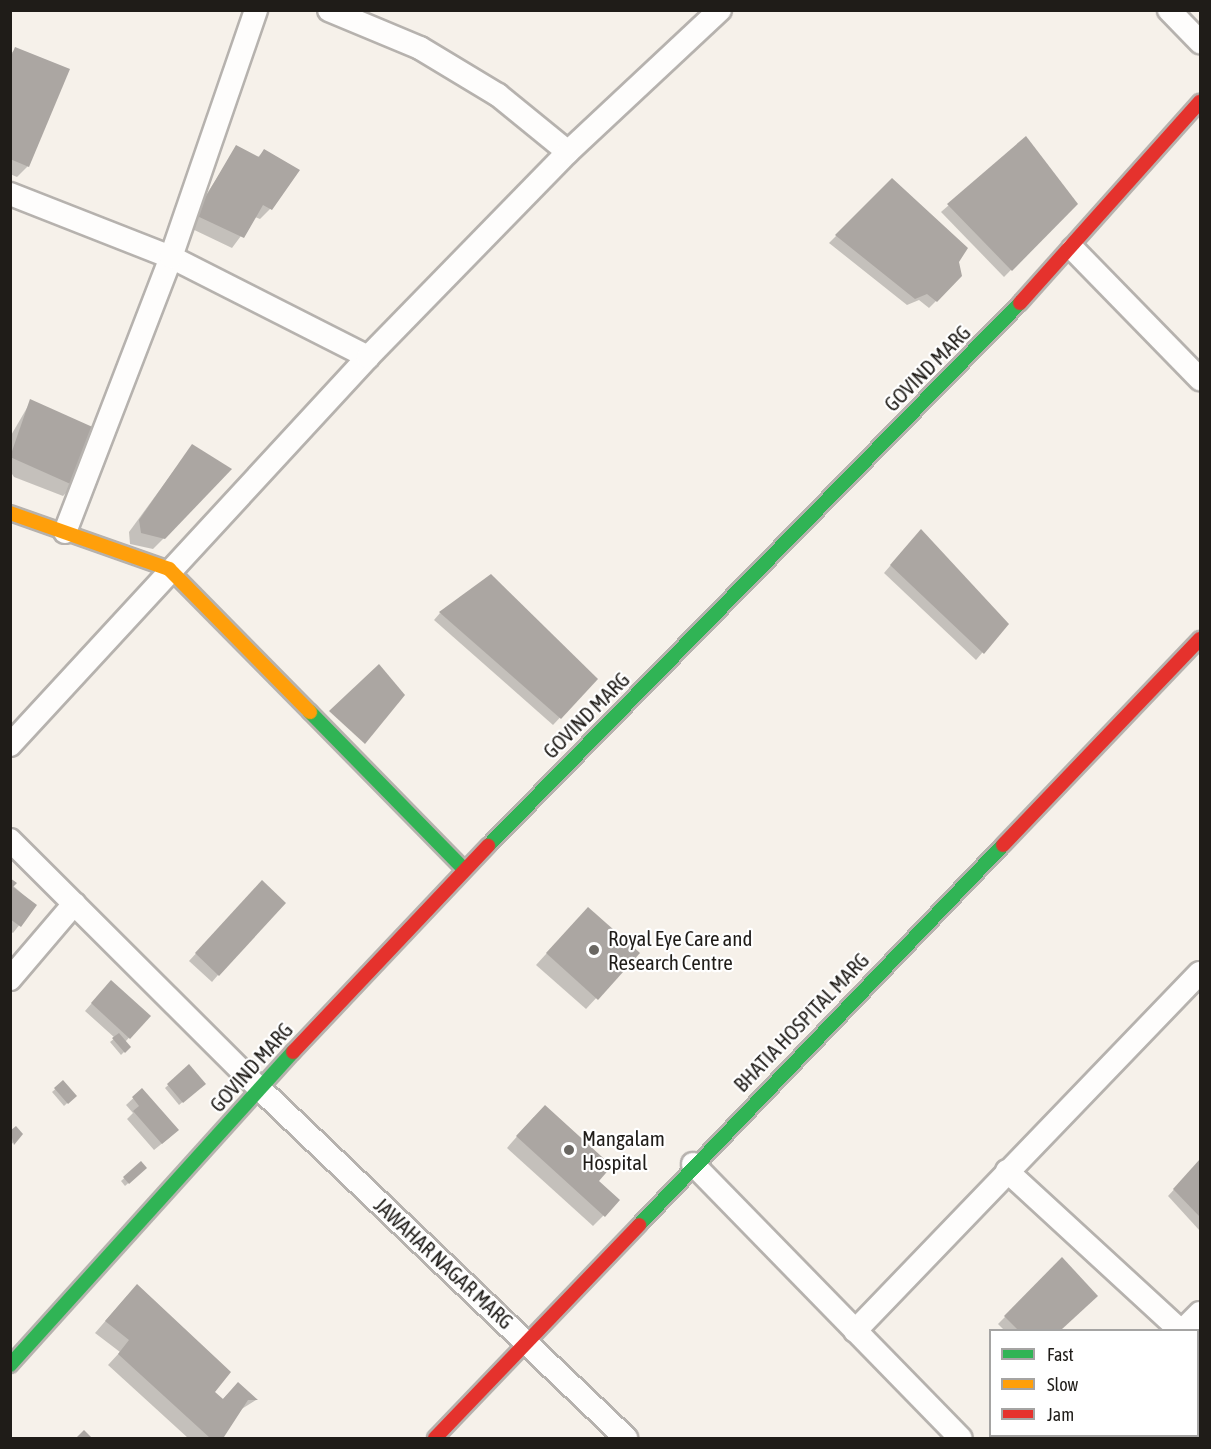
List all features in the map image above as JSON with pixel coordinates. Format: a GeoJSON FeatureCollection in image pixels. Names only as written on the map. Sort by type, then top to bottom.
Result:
{"type":"FeatureCollection","features":[{"type":"Feature","properties":{"kind":"street"},"geometry":{"type":"LineString","coordinates":[[65,532],[171,257],[256,10]]}},
{"type":"Feature","properties":{"kind":"street"},"geometry":{"type":"LineString","coordinates":[[329,10],[420,48],[498,95],[568,152]]}},
{"type":"Feature","properties":{"kind":"street"},"geometry":{"type":"LineString","coordinates":[[10,745],[169,569],[368,357],[568,152],[720,10]]}},
{"type":"Feature","properties":{"kind":"street"},"geometry":{"type":"LineString","coordinates":[[1169,10],[1200,42]]}},
{"type":"Feature","properties":{"kind":"street","name":"GOVIND MARG"},"geometry":{"type":"LineString","coordinates":[[10,1365],[260,1089],[464,869],[1073,249],[1200,102]]}},
{"type":"Feature","properties":{"kind":"street"},"geometry":{"type":"LineString","coordinates":[[10,194],[171,257],[368,357]]}},
{"type":"Feature","properties":{"kind":"street"},"geometry":{"type":"LineString","coordinates":[[1073,249],[1200,379]]}},
{"type":"Feature","properties":{"kind":"street"},"geometry":{"type":"LineString","coordinates":[[10,513],[169,569],[464,869]]}},
{"type":"Feature","properties":{"kind":"street","name":"BHATIA HOSPITAL MARG"},"geometry":{"type":"LineString","coordinates":[[435,1438],[693,1164],[1200,639]]}},
{"type":"Feature","properties":{"kind":"street","name":"JAWAHAR NAGAR MARG"},"geometry":{"type":"LineString","coordinates":[[10,840],[260,1089],[626,1438]]}},
{"type":"Feature","properties":{"kind":"street"},"geometry":{"type":"LineString","coordinates":[[10,979],[74,904]]}},
{"type":"Feature","properties":{"kind":"street"},"geometry":{"type":"LineString","coordinates":[[855,1331],[1200,973]]}},
{"type":"Feature","properties":{"kind":"street"},"geometry":{"type":"LineString","coordinates":[[693,1164],[960,1438]]}},
{"type":"Feature","properties":{"kind":"street"},"geometry":{"type":"LineString","coordinates":[[1007,1171],[1181,1329]]}},
{"type":"Feature","properties":{"kind":"street"},"geometry":{"type":"LineString","coordinates":[[1183,1329],[1200,1313]]}},
{"type":"Feature","properties":{"kind":"building"},"geometry":{"type":"Polygon","coordinates":[[[15,47],[70,69],[29,167],[10,159],[10,59],[15,47]]]}},
{"type":"Feature","properties":{"kind":"building"},"geometry":{"type":"Polygon","coordinates":[[[1026,136],[1078,204],[1012,271],[947,204],[1026,136]]]}},
{"type":"Feature","properties":{"kind":"building"},"geometry":{"type":"Polygon","coordinates":[[[236,145],[259,157],[264,149],[300,170],[272,210],[263,205],[244,238],[195,215],[236,145]]]}},
{"type":"Feature","properties":{"kind":"building"},"geometry":{"type":"Polygon","coordinates":[[[892,178],[968,248],[959,262],[962,276],[937,302],[927,294],[915,299],[835,235],[892,178]]]}},
{"type":"Feature","properties":{"kind":"building"},"geometry":{"type":"Polygon","coordinates":[[[30,399],[97,429],[75,486],[10,457],[30,399]]]}},
{"type":"Feature","properties":{"kind":"building"},"geometry":{"type":"Polygon","coordinates":[[[192,444],[232,469],[165,539],[141,533],[139,520],[192,444]]]}},
{"type":"Feature","properties":{"kind":"building"},"geometry":{"type":"Polygon","coordinates":[[[921,529],[1009,624],[984,654],[890,565],[921,529]]]}},
{"type":"Feature","properties":{"kind":"building"},"geometry":{"type":"Polygon","coordinates":[[[491,574],[598,679],[561,719],[439,612],[491,574]]]}},
{"type":"Feature","properties":{"kind":"building"},"geometry":{"type":"Polygon","coordinates":[[[379,664],[405,695],[365,744],[329,711],[379,664]]]}},
{"type":"Feature","properties":{"kind":"building"},"geometry":{"type":"Polygon","coordinates":[[[10,878],[17,883],[13,887],[37,905],[21,927],[10,919],[10,878]]]}},
{"type":"Feature","properties":{"kind":"building"},"geometry":{"type":"Polygon","coordinates":[[[262,880],[286,903],[219,976],[195,953],[262,880]]]}},
{"type":"Feature","properties":{"kind":"building"},"geometry":{"type":"Polygon","coordinates":[[[588,907],[640,953],[598,1000],[546,953],[588,907]]]}},
{"type":"Feature","properties":{"kind":"building"},"geometry":{"type":"Polygon","coordinates":[[[111,980],[151,1016],[130,1039],[91,1003],[111,980]]]}},
{"type":"Feature","properties":{"kind":"building"},"geometry":{"type":"Polygon","coordinates":[[[119,1033],[131,1047],[125,1053],[112,1038],[119,1033]]]}},
{"type":"Feature","properties":{"kind":"building"},"geometry":{"type":"Polygon","coordinates":[[[189,1064],[206,1084],[183,1103],[167,1084],[189,1064]]]}},
{"type":"Feature","properties":{"kind":"building"},"geometry":{"type":"Polygon","coordinates":[[[63,1080],[77,1096],[68,1104],[54,1088],[63,1080]]]}},
{"type":"Feature","properties":{"kind":"building"},"geometry":{"type":"Polygon","coordinates":[[[142,1088],[179,1130],[162,1144],[133,1111],[139,1106],[132,1097],[142,1088]]]}},
{"type":"Feature","properties":{"kind":"building"},"geometry":{"type":"Polygon","coordinates":[[[545,1105],[612,1166],[599,1181],[620,1200],[605,1217],[516,1136],[545,1105]]]}},
{"type":"Feature","properties":{"kind":"building"},"geometry":{"type":"Polygon","coordinates":[[[16,1126],[23,1134],[14,1145],[10,1131],[16,1126]]]}},
{"type":"Feature","properties":{"kind":"building"},"geometry":{"type":"Polygon","coordinates":[[[1200,1159],[1200,1217],[1173,1189],[1200,1159]]]}},
{"type":"Feature","properties":{"kind":"building"},"geometry":{"type":"Polygon","coordinates":[[[141,1161],[147,1168],[129,1184],[123,1177],[141,1161]]]}},
{"type":"Feature","properties":{"kind":"building"},"geometry":{"type":"Polygon","coordinates":[[[1062,1257],[1098,1296],[1062,1329],[1017,1329],[1004,1316],[1062,1257]]]}},
{"type":"Feature","properties":{"kind":"building"},"geometry":{"type":"Polygon","coordinates":[[[137,1284],[231,1372],[215,1392],[223,1399],[238,1382],[258,1400],[248,1400],[224,1437],[210,1438],[118,1354],[129,1340],[105,1321],[137,1284]]]}},
{"type":"Feature","properties":{"kind":"building"},"geometry":{"type":"Polygon","coordinates":[[[84,1430],[92,1438],[76,1438],[84,1430]]]}},
{"type":"Feature","properties":{"kind":"traffic: fast"},"geometry":{"type":"LineString","coordinates":[[488,846],[1020,303]]}},
{"type":"Feature","properties":{"kind":"traffic: fast"},"geometry":{"type":"LineString","coordinates":[[310,712],[464,869]]}},
{"type":"Feature","properties":{"kind":"traffic: fast"},"geometry":{"type":"LineString","coordinates":[[639,1225],[1003,845]]}},
{"type":"Feature","properties":{"kind":"traffic: fast"},"geometry":{"type":"LineString","coordinates":[[10,1365],[293,1052]]}},
{"type":"Feature","properties":{"kind":"traffic: slow"},"geometry":{"type":"LineString","coordinates":[[10,513],[169,569],[310,712]]}},
{"type":"Feature","properties":{"kind":"traffic: jam"},"geometry":{"type":"LineString","coordinates":[[1020,303],[1200,102]]}},
{"type":"Feature","properties":{"kind":"traffic: jam"},"geometry":{"type":"LineString","coordinates":[[1003,845],[1200,639]]}},
{"type":"Feature","properties":{"kind":"traffic: jam"},"geometry":{"type":"LineString","coordinates":[[293,1052],[488,846]]}},
{"type":"Feature","properties":{"kind":"traffic: jam"},"geometry":{"type":"LineString","coordinates":[[435,1438],[639,1225]]}},
{"type":"Feature","properties":{"kind":"place","name":"Royal Eye Care and Research Centre"},"geometry":{"type":"Point","coordinates":[594,950]}},
{"type":"Feature","properties":{"kind":"place","name":"Mangalam Hospital"},"geometry":{"type":"Point","coordinates":[569,1150]}}]}
